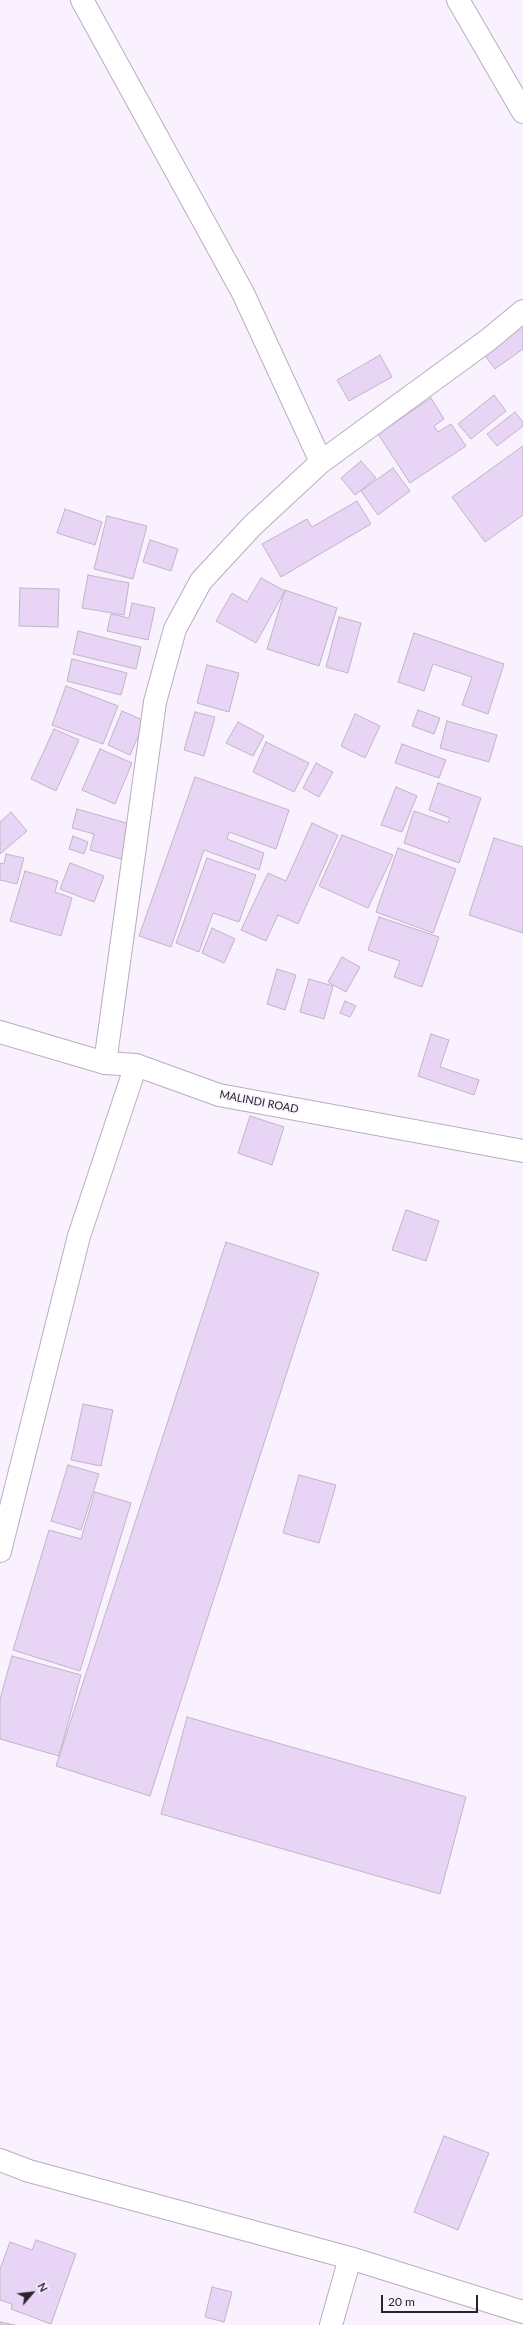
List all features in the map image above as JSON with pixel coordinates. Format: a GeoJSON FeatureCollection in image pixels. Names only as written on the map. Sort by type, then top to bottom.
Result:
{"type":"FeatureCollection","features":[{"type":"Feature","properties":{"kind":"main road"},"geometry":{"type":"LineString","coordinates":[[82,0],[243,293],[321,462]]}},
{"type":"Feature","properties":{"kind":"main road"},"geometry":{"type":"LineString","coordinates":[[458,0],[523,112]]}},
{"type":"Feature","properties":{"kind":"main road"},"geometry":{"type":"LineString","coordinates":[[105,1062],[155,702],[175,629],[201,581],[252,526],[321,462],[488,340],[523,311]]}},
{"type":"Feature","properties":{"kind":"main road","name":"MALINDI ROAD"},"geometry":{"type":"LineString","coordinates":[[0,1032],[105,1062],[136,1065],[219,1095],[523,1151]]}},
{"type":"Feature","properties":{"kind":"main road"},"geometry":{"type":"LineString","coordinates":[[0,1550],[79,1236],[136,1065]]}},
{"type":"Feature","properties":{"kind":"main road"},"geometry":{"type":"LineString","coordinates":[[0,2160],[29,2171],[350,2258],[523,2312]]}},
{"type":"Feature","properties":{"kind":"main road"},"geometry":{"type":"LineString","coordinates":[[331,2325],[350,2258]]}},
{"type":"Feature","properties":{"kind":"building"},"geometry":{"type":"Polygon","coordinates":[[[523,317],[523,349],[495,369],[480,349],[523,317]]]}},
{"type":"Feature","properties":{"kind":"building"},"geometry":{"type":"Polygon","coordinates":[[[380,355],[392,377],[349,401],[337,380],[380,355]]]}},
{"type":"Feature","properties":{"kind":"building"},"geometry":{"type":"Polygon","coordinates":[[[494,395],[506,411],[471,439],[458,424],[494,395]]]}},
{"type":"Feature","properties":{"kind":"building"},"geometry":{"type":"Polygon","coordinates":[[[431,398],[444,419],[434,426],[438,432],[451,424],[466,446],[410,483],[378,434],[431,398]]]}},
{"type":"Feature","properties":{"kind":"building"},"geometry":{"type":"Polygon","coordinates":[[[515,412],[523,422],[523,426],[497,446],[487,434],[515,412]]]}},
{"type":"Feature","properties":{"kind":"building"},"geometry":{"type":"Polygon","coordinates":[[[523,446],[523,515],[485,542],[452,497],[523,446]]]}},
{"type":"Feature","properties":{"kind":"building"},"geometry":{"type":"Polygon","coordinates":[[[361,461],[376,478],[355,495],[341,478],[361,461]]]}},
{"type":"Feature","properties":{"kind":"building"},"geometry":{"type":"Polygon","coordinates":[[[393,468],[410,491],[378,515],[361,491],[393,468]]]}},
{"type":"Feature","properties":{"kind":"building"},"geometry":{"type":"Polygon","coordinates":[[[357,501],[371,524],[281,577],[262,544],[307,519],[312,527],[357,501]]]}},
{"type":"Feature","properties":{"kind":"building"},"geometry":{"type":"Polygon","coordinates":[[[65,509],[102,522],[95,545],[57,533],[65,509]]]}},
{"type":"Feature","properties":{"kind":"building"},"geometry":{"type":"Polygon","coordinates":[[[107,516],[147,526],[133,579],[94,569],[107,516]]]}},
{"type":"Feature","properties":{"kind":"building"},"geometry":{"type":"Polygon","coordinates":[[[150,540],[178,549],[171,571],[143,562],[150,540]]]}},
{"type":"Feature","properties":{"kind":"building"},"geometry":{"type":"Polygon","coordinates":[[[88,575],[129,583],[124,615],[82,608],[88,575]]]}},
{"type":"Feature","properties":{"kind":"building"},"geometry":{"type":"Polygon","coordinates":[[[261,578],[285,591],[256,643],[216,621],[232,593],[247,602],[261,578]]]}},
{"type":"Feature","properties":{"kind":"building"},"geometry":{"type":"Polygon","coordinates":[[[20,588],[59,589],[58,627],[19,626],[20,588]]]}},
{"type":"Feature","properties":{"kind":"building"},"geometry":{"type":"Polygon","coordinates":[[[285,590],[337,608],[319,666],[267,649],[285,590]]]}},
{"type":"Feature","properties":{"kind":"building"},"geometry":{"type":"Polygon","coordinates":[[[132,603],[155,608],[148,640],[107,631],[111,614],[129,618],[132,603]]]}},
{"type":"Feature","properties":{"kind":"building"},"geometry":{"type":"Polygon","coordinates":[[[339,617],[361,623],[348,673],[326,667],[339,617]]]}},
{"type":"Feature","properties":{"kind":"building"},"geometry":{"type":"Polygon","coordinates":[[[78,631],[141,647],[136,669],[73,654],[78,631]]]}},
{"type":"Feature","properties":{"kind":"building"},"geometry":{"type":"Polygon","coordinates":[[[414,633],[504,664],[488,714],[462,705],[472,677],[433,664],[424,691],[398,682],[414,633]]]}},
{"type":"Feature","properties":{"kind":"building"},"geometry":{"type":"Polygon","coordinates":[[[72,659],[127,673],[121,695],[67,681],[72,659]]]}},
{"type":"Feature","properties":{"kind":"building"},"geometry":{"type":"Polygon","coordinates":[[[207,665],[239,673],[229,712],[197,703],[207,665]]]}},
{"type":"Feature","properties":{"kind":"building"},"geometry":{"type":"Polygon","coordinates":[[[66,686],[118,706],[103,744],[52,725],[66,686]]]}},
{"type":"Feature","properties":{"kind":"building"},"geometry":{"type":"Polygon","coordinates":[[[418,710],[440,718],[434,734],[412,726],[418,710]]]}},
{"type":"Feature","properties":{"kind":"building"},"geometry":{"type":"Polygon","coordinates":[[[122,711],[145,721],[130,755],[108,745],[122,711]]]}},
{"type":"Feature","properties":{"kind":"building"},"geometry":{"type":"Polygon","coordinates":[[[195,712],[215,717],[204,756],[184,750],[195,712]]]}},
{"type":"Feature","properties":{"kind":"building"},"geometry":{"type":"Polygon","coordinates":[[[355,714],[380,726],[365,758],[341,746],[355,714]]]}},
{"type":"Feature","properties":{"kind":"building"},"geometry":{"type":"Polygon","coordinates":[[[447,721],[497,735],[489,762],[440,748],[447,721]]]}},
{"type":"Feature","properties":{"kind":"building"},"geometry":{"type":"Polygon","coordinates":[[[238,722],[264,736],[253,756],[226,743],[238,722]]]}},
{"type":"Feature","properties":{"kind":"building"},"geometry":{"type":"Polygon","coordinates":[[[54,729],[79,740],[56,791],[31,779],[54,729]]]}},
{"type":"Feature","properties":{"kind":"building"},"geometry":{"type":"Polygon","coordinates":[[[266,742],[309,763],[294,792],[253,772],[266,742]]]}},
{"type":"Feature","properties":{"kind":"building"},"geometry":{"type":"Polygon","coordinates":[[[402,744],[446,760],[439,778],[395,763],[402,744]]]}},
{"type":"Feature","properties":{"kind":"building"},"geometry":{"type":"Polygon","coordinates":[[[100,749],[132,763],[115,804],[82,790],[100,749]]]}},
{"type":"Feature","properties":{"kind":"building"},"geometry":{"type":"Polygon","coordinates":[[[316,763],[333,772],[319,797],[303,788],[316,763]]]}},
{"type":"Feature","properties":{"kind":"building"},"geometry":{"type":"Polygon","coordinates":[[[195,777],[289,810],[276,849],[229,832],[227,839],[264,853],[259,870],[204,850],[171,947],[139,936],[195,777]]]}},
{"type":"Feature","properties":{"kind":"building"},"geometry":{"type":"Polygon","coordinates":[[[438,783],[481,798],[459,863],[404,843],[414,811],[448,823],[450,818],[429,810],[438,783]]]}},
{"type":"Feature","properties":{"kind":"building"},"geometry":{"type":"Polygon","coordinates":[[[396,787],[417,796],[402,832],[381,825],[396,787]]]}},
{"type":"Feature","properties":{"kind":"building"},"geometry":{"type":"Polygon","coordinates":[[[77,809],[137,826],[128,861],[90,850],[94,834],[72,828],[77,809]]]}},
{"type":"Feature","properties":{"kind":"building"},"geometry":{"type":"Polygon","coordinates":[[[11,812],[27,831],[0,854],[0,822],[11,812]]]}},
{"type":"Feature","properties":{"kind":"building"},"geometry":{"type":"Polygon","coordinates":[[[312,823],[338,835],[298,924],[278,915],[266,941],[241,930],[268,873],[286,881],[312,823]]]}},
{"type":"Feature","properties":{"kind":"building"},"geometry":{"type":"Polygon","coordinates":[[[342,835],[393,855],[368,908],[319,886],[342,835]]]}},
{"type":"Feature","properties":{"kind":"building"},"geometry":{"type":"Polygon","coordinates":[[[73,836],[88,842],[84,854],[69,849],[73,836]]]}},
{"type":"Feature","properties":{"kind":"building"},"geometry":{"type":"Polygon","coordinates":[[[494,838],[523,847],[523,933],[469,915],[494,838]]]}},
{"type":"Feature","properties":{"kind":"building"},"geometry":{"type":"Polygon","coordinates":[[[398,848],[456,869],[433,933],[376,912],[398,848]]]}},
{"type":"Feature","properties":{"kind":"building"},"geometry":{"type":"Polygon","coordinates":[[[6,854],[24,858],[17,884],[0,880],[0,863],[4,864],[6,854]]]}},
{"type":"Feature","properties":{"kind":"building"},"geometry":{"type":"Polygon","coordinates":[[[207,858],[256,875],[239,922],[213,913],[199,952],[176,943],[207,858]]]}},
{"type":"Feature","properties":{"kind":"building"},"geometry":{"type":"Polygon","coordinates":[[[70,863],[104,876],[94,902],[60,889],[70,863]]]}},
{"type":"Feature","properties":{"kind":"building"},"geometry":{"type":"Polygon","coordinates":[[[25,871],[58,881],[55,892],[72,898],[61,936],[10,921],[25,871]]]}},
{"type":"Feature","properties":{"kind":"building"},"geometry":{"type":"Polygon","coordinates":[[[379,917],[439,937],[422,987],[394,977],[400,961],[368,950],[379,917]]]}},
{"type":"Feature","properties":{"kind":"building"},"geometry":{"type":"Polygon","coordinates":[[[212,928],[235,939],[224,963],[202,953],[212,928]]]}},
{"type":"Feature","properties":{"kind":"building"},"geometry":{"type":"Polygon","coordinates":[[[342,957],[360,967],[346,992],[328,982],[342,957]]]}},
{"type":"Feature","properties":{"kind":"building"},"geometry":{"type":"Polygon","coordinates":[[[277,969],[296,975],[285,1010],[267,1004],[277,969]]]}},
{"type":"Feature","properties":{"kind":"building"},"geometry":{"type":"Polygon","coordinates":[[[309,979],[333,986],[324,1019],[300,1012],[309,979]]]}},
{"type":"Feature","properties":{"kind":"building"},"geometry":{"type":"Polygon","coordinates":[[[345,1001],[356,1006],[350,1017],[340,1013],[345,1001]]]}},
{"type":"Feature","properties":{"kind":"building"},"geometry":{"type":"Polygon","coordinates":[[[431,1034],[449,1040],[440,1067],[479,1080],[474,1095],[418,1076],[431,1034]]]}},
{"type":"Feature","properties":{"kind":"building"},"geometry":{"type":"Polygon","coordinates":[[[250,1116],[284,1127],[272,1165],[238,1153],[250,1116]]]}},
{"type":"Feature","properties":{"kind":"building"},"geometry":{"type":"Polygon","coordinates":[[[406,1210],[439,1221],[426,1261],[392,1250],[406,1210]]]}},
{"type":"Feature","properties":{"kind":"building"},"geometry":{"type":"Polygon","coordinates":[[[226,1242],[319,1273],[150,1796],[56,1766],[226,1242]]]}},
{"type":"Feature","properties":{"kind":"building"},"geometry":{"type":"Polygon","coordinates":[[[83,1404],[113,1410],[101,1466],[71,1460],[83,1404]]]}},
{"type":"Feature","properties":{"kind":"building"},"geometry":{"type":"Polygon","coordinates":[[[68,1465],[99,1474],[81,1530],[51,1521],[68,1465]]]}},
{"type":"Feature","properties":{"kind":"building"},"geometry":{"type":"Polygon","coordinates":[[[299,1475],[336,1485],[319,1543],[283,1533],[299,1475]]]}},
{"type":"Feature","properties":{"kind":"building"},"geometry":{"type":"Polygon","coordinates":[[[95,1492],[131,1503],[80,1671],[13,1650],[49,1530],[81,1539],[95,1492]]]}},
{"type":"Feature","properties":{"kind":"building"},"geometry":{"type":"Polygon","coordinates":[[[12,1656],[81,1675],[59,1756],[0,1739],[0,1699],[12,1656]]]}},
{"type":"Feature","properties":{"kind":"building"},"geometry":{"type":"Polygon","coordinates":[[[187,1717],[466,1797],[440,1894],[161,1814],[187,1717]]]}},
{"type":"Feature","properties":{"kind":"building"},"geometry":{"type":"Polygon","coordinates":[[[444,2136],[489,2153],[458,2230],[414,2212],[444,2136]]]}},
{"type":"Feature","properties":{"kind":"building"},"geometry":{"type":"Polygon","coordinates":[[[36,2240],[76,2254],[51,2324],[11,2309],[12,2304],[0,2300],[0,2269],[10,2242],[32,2250],[36,2240]]]}},
{"type":"Feature","properties":{"kind":"building"},"geometry":{"type":"Polygon","coordinates":[[[212,2287],[232,2292],[224,2322],[205,2317],[212,2287]]]}},
{"type":"Feature","properties":{"kind":"building"},"geometry":{"type":"Polygon","coordinates":[[[0,2322],[15,2325],[0,2325],[0,2322]]]}}]}
